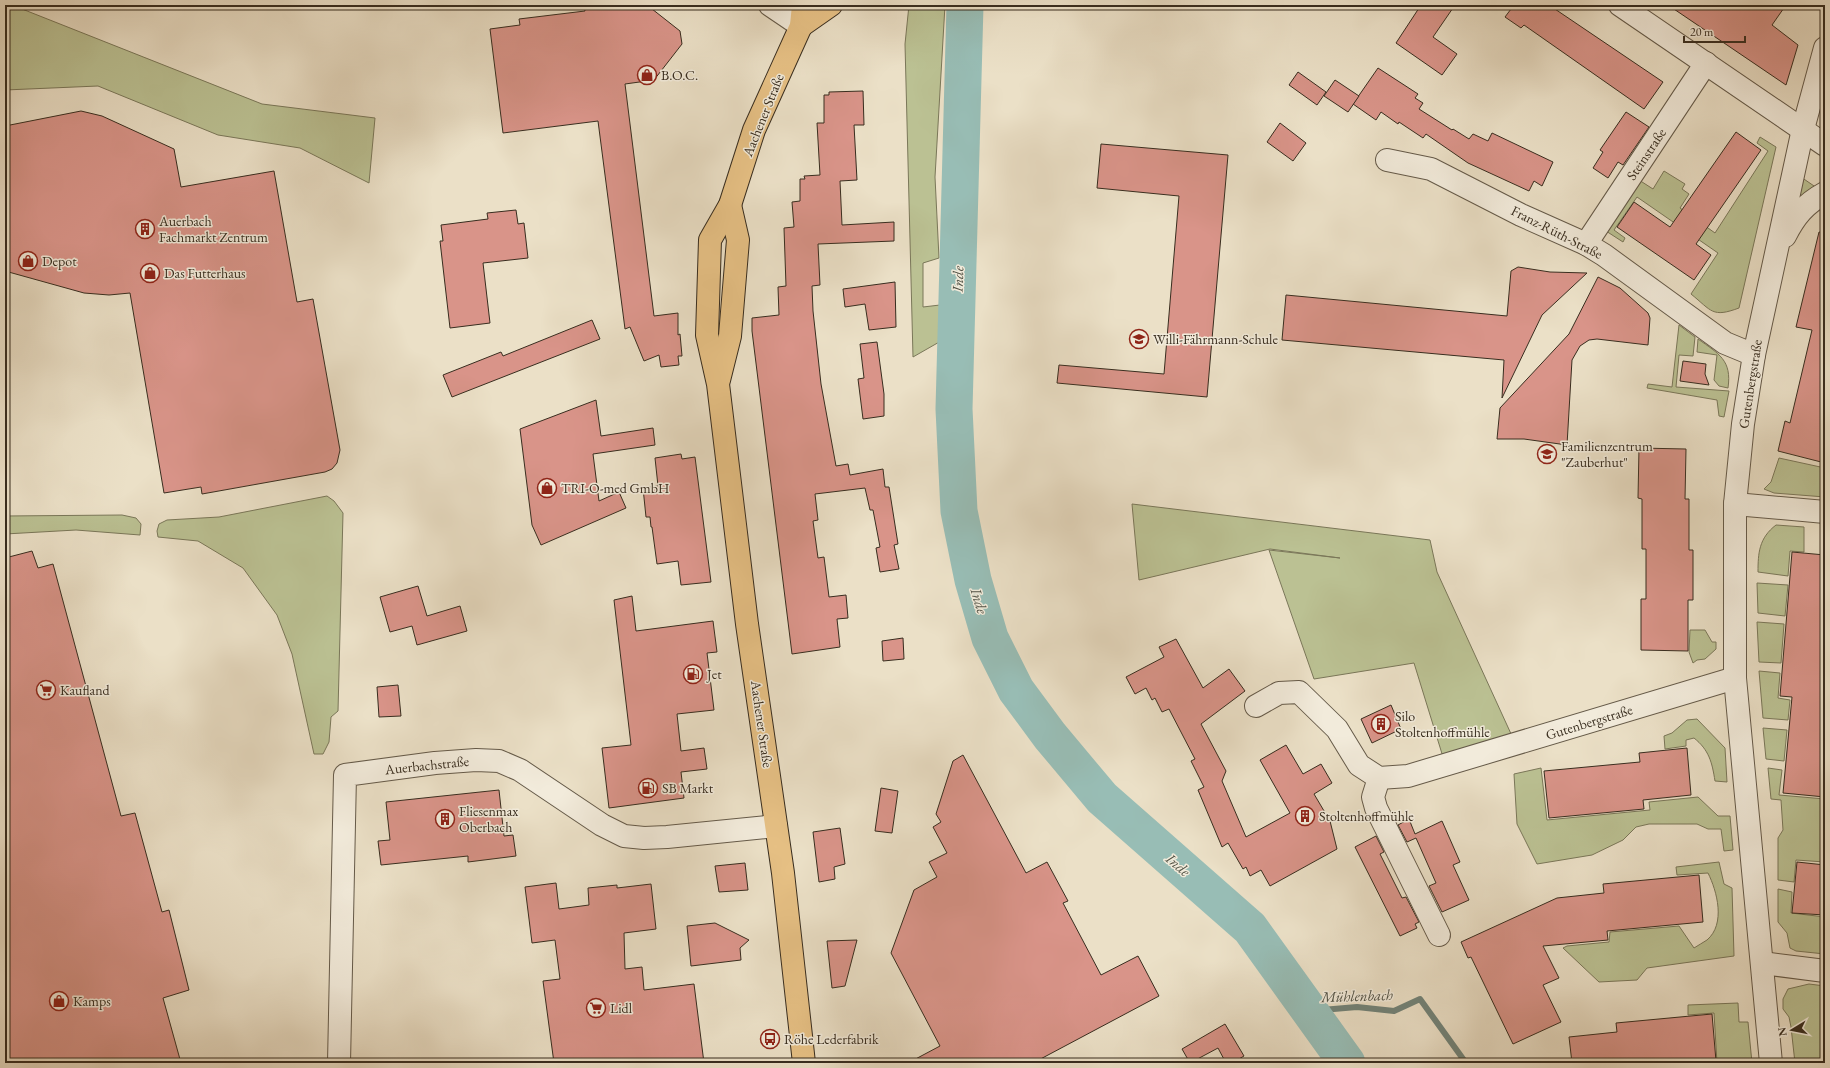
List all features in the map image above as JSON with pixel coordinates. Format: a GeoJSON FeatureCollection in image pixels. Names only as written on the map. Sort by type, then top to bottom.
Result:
{"type":"FeatureCollection","features":[{"type":"Feature","properties":{"kind":"main road"},"geometry":{"type":"LineString","coordinates":[[802,16],[831,5]]}},
{"type":"Feature","properties":{"kind":"main road","name":"Aachener Straße"},"geometry":{"type":"LineString","coordinates":[[802,16],[754,130],[730,205],[710,240],[706,335],[718,384],[747,624],[776,826],[804,1063]]}},
{"type":"Feature","properties":{"kind":"street"},"geometry":{"type":"LineString","coordinates":[[770,5],[802,16]]}},
{"type":"Feature","properties":{"kind":"street"},"geometry":{"type":"LineString","coordinates":[[1620,5],[1825,145]]}},
{"type":"Feature","properties":{"kind":"street","name":"Gutenbergstraße"},"geometry":{"type":"LineString","coordinates":[[1772,1063],[1735,678],[1735,504],[1742,432],[1754,355],[1802,129],[1825,48]]}},
{"type":"Feature","properties":{"kind":"street","name":"Steinstraße"},"geometry":{"type":"LineString","coordinates":[[1586,244],[1706,63]]}},
{"type":"Feature","properties":{"kind":"street","name":"Franz-Rüth-Straße"},"geometry":{"type":"LineString","coordinates":[[1387,160],[1431,169],[1522,215],[1586,244],[1604,255],[1725,343],[1754,355]]}},
{"type":"Feature","properties":{"kind":"street","name":"Gutenbergstraße"},"geometry":{"type":"LineString","coordinates":[[1772,265],[1793,220],[1802,208],[1825,193]]}},
{"type":"Feature","properties":{"kind":"street"},"geometry":{"type":"LineString","coordinates":[[1735,504],[1825,512]]}},
{"type":"Feature","properties":{"kind":"street","name":"Gutenbergstraße"},"geometry":{"type":"LineString","coordinates":[[1379,778],[1408,776],[1735,678]]}},
{"type":"Feature","properties":{"kind":"street"},"geometry":{"type":"LineString","coordinates":[[1256,706],[1279,693],[1299,692],[1337,729],[1359,765],[1379,778],[1373,797],[1376,808],[1439,935]]}},
{"type":"Feature","properties":{"kind":"street","name":"Auerbachstraße"},"geometry":{"type":"LineString","coordinates":[[339,1063],[345,775],[435,763],[476,760],[499,761],[520,770],[602,825],[624,836],[644,838],[667,837],[776,826]]}},
{"type":"Feature","properties":{"kind":"street"},"geometry":{"type":"LineString","coordinates":[[1762,962],[1825,971]]}},
{"type":"Feature","properties":{"kind":"green space"},"geometry":{"type":"Polygon","coordinates":[[[5,5],[12,5],[262,104],[375,118],[369,183],[300,148],[218,135],[98,86],[5,90],[5,5]]]}},
{"type":"Feature","properties":{"kind":"green space"},"geometry":{"type":"Polygon","coordinates":[[[909,5],[945,5],[935,177],[939,258],[923,263],[923,307],[940,305],[941,341],[913,357],[905,44],[909,5]]]}},
{"type":"Feature","properties":{"kind":"green space"},"geometry":{"type":"Polygon","coordinates":[[[1760,137],[1776,147],[1739,308],[1723,312],[1713,311],[1708,309],[1691,294],[1718,253],[1637,197],[1614,230],[1625,238],[1623,242],[1606,231],[1639,180],[1653,189],[1664,171],[1685,184],[1682,189],[1689,194],[1680,208],[1715,233],[1768,151],[1757,143],[1760,137]]]}},
{"type":"Feature","properties":{"kind":"green space"},"geometry":{"type":"Polygon","coordinates":[[[1798,175],[1817,188],[1794,207],[1798,175]]]}},
{"type":"Feature","properties":{"kind":"green space"},"geometry":{"type":"Polygon","coordinates":[[[1679,325],[1695,337],[1693,356],[1679,355],[1676,387],[1729,391],[1724,417],[1719,416],[1717,400],[1647,388],[1648,384],[1672,387],[1679,325]]]}},
{"type":"Feature","properties":{"kind":"green space"},"geometry":{"type":"Polygon","coordinates":[[[1698,339],[1718,354],[1726,364],[1729,378],[1728,388],[1719,386],[1714,380],[1717,355],[1697,352],[1698,339]]]}},
{"type":"Feature","properties":{"kind":"green space"},"geometry":{"type":"Polygon","coordinates":[[[1779,458],[1825,468],[1825,497],[1774,493],[1764,489],[1771,482],[1779,458]]]}},
{"type":"Feature","properties":{"kind":"green space"},"geometry":{"type":"Polygon","coordinates":[[[327,496],[334,501],[343,513],[338,711],[331,717],[329,742],[323,754],[314,754],[292,654],[277,615],[243,568],[198,541],[158,537],[157,531],[159,524],[167,520],[219,517],[327,496]]]}},
{"type":"Feature","properties":{"kind":"green space"},"geometry":{"type":"Polygon","coordinates":[[[1132,504],[1430,540],[1437,572],[1512,736],[1443,757],[1414,663],[1314,679],[1269,550],[1340,558],[1270,549],[1139,580],[1132,504]]]}},
{"type":"Feature","properties":{"kind":"green space"},"geometry":{"type":"Polygon","coordinates":[[[122,515],[136,518],[141,524],[140,535],[76,530],[5,534],[5,516],[122,515]]]}},
{"type":"Feature","properties":{"kind":"green space"},"geometry":{"type":"Polygon","coordinates":[[[1776,525],[1804,527],[1804,552],[1790,551],[1788,576],[1758,572],[1758,558],[1761,546],[1766,535],[1776,525]]]}},
{"type":"Feature","properties":{"kind":"green space"},"geometry":{"type":"Polygon","coordinates":[[[1757,583],[1788,585],[1785,616],[1758,613],[1757,583]]]}},
{"type":"Feature","properties":{"kind":"green space"},"geometry":{"type":"Polygon","coordinates":[[[1757,622],[1784,624],[1781,663],[1759,662],[1757,622]]]}},
{"type":"Feature","properties":{"kind":"green space"},"geometry":{"type":"Polygon","coordinates":[[[1690,630],[1705,630],[1712,642],[1716,642],[1716,649],[1705,659],[1697,660],[1693,663],[1689,652],[1690,630]]]}},
{"type":"Feature","properties":{"kind":"green space"},"geometry":{"type":"Polygon","coordinates":[[[1759,671],[1780,673],[1778,698],[1790,700],[1788,720],[1763,718],[1759,671]]]}},
{"type":"Feature","properties":{"kind":"green space"},"geometry":{"type":"Polygon","coordinates":[[[1697,719],[1725,748],[1727,782],[1715,781],[1713,768],[1709,757],[1703,747],[1694,738],[1686,740],[1686,746],[1665,749],[1664,736],[1672,733],[1687,720],[1697,719]]]}},
{"type":"Feature","properties":{"kind":"green space"},"geometry":{"type":"Polygon","coordinates":[[[1763,728],[1787,730],[1784,761],[1766,759],[1763,728]]]}},
{"type":"Feature","properties":{"kind":"green space"},"geometry":{"type":"Polygon","coordinates":[[[1541,768],[1547,820],[1650,810],[1649,802],[1698,797],[1718,816],[1730,816],[1733,850],[1724,851],[1721,829],[1708,829],[1697,824],[1649,824],[1636,827],[1623,840],[1592,855],[1537,864],[1517,824],[1514,774],[1541,768]]]}},
{"type":"Feature","properties":{"kind":"green space"},"geometry":{"type":"Polygon","coordinates":[[[1768,768],[1782,770],[1779,795],[1825,799],[1825,862],[1796,860],[1794,882],[1778,880],[1778,838],[1783,830],[1781,800],[1771,799],[1768,768]]]}},
{"type":"Feature","properties":{"kind":"green space"},"geometry":{"type":"Polygon","coordinates":[[[1719,862],[1724,884],[1732,888],[1734,956],[1647,968],[1637,980],[1599,982],[1563,948],[1567,946],[1609,942],[1610,932],[1679,926],[1694,948],[1707,940],[1713,933],[1718,917],[1717,898],[1708,873],[1677,875],[1676,867],[1719,862]]]}},
{"type":"Feature","properties":{"kind":"green space"},"geometry":{"type":"Polygon","coordinates":[[[1778,889],[1792,892],[1791,913],[1825,917],[1825,954],[1796,951],[1790,948],[1787,933],[1778,922],[1778,889]]]}},
{"type":"Feature","properties":{"kind":"green space"},"geometry":{"type":"Polygon","coordinates":[[[1809,984],[1825,986],[1825,1044],[1821,1063],[1795,1063],[1791,1027],[1789,1017],[1783,1009],[1783,999],[1788,989],[1809,984]]]}},
{"type":"Feature","properties":{"kind":"green space"},"geometry":{"type":"Polygon","coordinates":[[[1738,1003],[1739,1022],[1748,1022],[1752,1063],[1717,1063],[1714,1013],[1688,1015],[1688,1005],[1738,1003]]]}},
{"type":"Feature","properties":{"kind":"building"},"geometry":{"type":"Polygon","coordinates":[[[584,5],[616,5],[616,7],[647,5],[680,31],[682,44],[654,80],[625,84],[654,316],[678,313],[678,335],[680,334],[682,356],[678,356],[679,365],[661,367],[659,355],[644,361],[630,327],[625,329],[598,121],[503,133],[490,29],[520,25],[519,19],[585,11],[584,5]]]}},
{"type":"Feature","properties":{"kind":"building"},"geometry":{"type":"Polygon","coordinates":[[[1421,5],[1455,5],[1433,37],[1457,54],[1442,75],[1396,43],[1421,5]]]}},
{"type":"Feature","properties":{"kind":"building"},"geometry":{"type":"Polygon","coordinates":[[[1514,5],[1549,5],[1663,82],[1644,109],[1524,25],[1521,28],[1505,17],[1514,5]]]}},
{"type":"Feature","properties":{"kind":"building"},"geometry":{"type":"Polygon","coordinates":[[[1668,5],[1786,5],[1772,25],[1798,45],[1786,85],[1668,5]]]}},
{"type":"Feature","properties":{"kind":"building"},"geometry":{"type":"Polygon","coordinates":[[[1378,68],[1418,94],[1415,98],[1423,103],[1419,109],[1452,130],[1453,129],[1469,139],[1473,134],[1488,141],[1492,133],[1553,162],[1542,186],[1534,181],[1529,191],[1468,163],[1426,134],[1423,138],[1399,122],[1398,124],[1381,112],[1376,120],[1353,104],[1378,68]]]}},
{"type":"Feature","properties":{"kind":"building"},"geometry":{"type":"Polygon","coordinates":[[[1298,72],[1326,92],[1317,105],[1289,85],[1298,72]]]}},
{"type":"Feature","properties":{"kind":"building"},"geometry":{"type":"Polygon","coordinates":[[[1335,80],[1359,96],[1348,112],[1324,96],[1335,80]]]}},
{"type":"Feature","properties":{"kind":"building"},"geometry":{"type":"Polygon","coordinates":[[[863,91],[864,125],[854,125],[857,180],[840,181],[842,225],[894,222],[894,241],[818,244],[820,285],[812,286],[813,311],[821,384],[836,466],[848,464],[850,475],[883,469],[885,487],[889,487],[898,544],[894,545],[899,569],[880,572],[876,548],[880,547],[873,510],[870,510],[865,488],[815,494],[818,520],[813,521],[818,558],[824,557],[829,597],[846,595],[848,618],[837,619],[840,647],[792,654],[752,331],[752,318],[779,315],[778,287],[786,286],[784,228],[794,227],[792,202],[800,201],[800,179],[805,179],[804,176],[820,175],[817,123],[824,123],[824,95],[829,95],[829,92],[863,91]]]}},
{"type":"Feature","properties":{"kind":"building"},"geometry":{"type":"Polygon","coordinates":[[[81,111],[102,116],[174,149],[181,187],[274,171],[297,302],[313,299],[340,450],[337,463],[332,469],[325,472],[202,494],[201,487],[164,493],[130,293],[109,295],[84,293],[5,271],[5,126],[81,111]]]}},
{"type":"Feature","properties":{"kind":"building"},"geometry":{"type":"Polygon","coordinates":[[[1626,112],[1649,127],[1623,165],[1618,162],[1608,178],[1593,168],[1603,152],[1600,150],[1626,112]]]}},
{"type":"Feature","properties":{"kind":"building"},"geometry":{"type":"Polygon","coordinates":[[[1280,123],[1306,143],[1293,161],[1267,142],[1280,123]]]}},
{"type":"Feature","properties":{"kind":"building"},"geometry":{"type":"Polygon","coordinates":[[[1736,132],[1761,150],[1696,244],[1711,255],[1694,280],[1617,227],[1634,202],[1670,227],[1736,132]]]}},
{"type":"Feature","properties":{"kind":"building"},"geometry":{"type":"Polygon","coordinates":[[[1101,144],[1228,155],[1207,397],[1057,383],[1059,365],[1164,374],[1179,196],[1097,188],[1101,144]]]}},
{"type":"Feature","properties":{"kind":"building"},"geometry":{"type":"Polygon","coordinates":[[[516,210],[518,224],[524,223],[528,258],[483,263],[490,323],[450,328],[440,241],[443,241],[441,225],[488,219],[487,213],[516,210]]]}},
{"type":"Feature","properties":{"kind":"building"},"geometry":{"type":"Polygon","coordinates":[[[1819,232],[1825,233],[1825,463],[1778,451],[1785,421],[1790,423],[1812,330],[1796,327],[1819,232]]]}},
{"type":"Feature","properties":{"kind":"building"},"geometry":{"type":"Polygon","coordinates":[[[1518,267],[1550,272],[1587,273],[1542,315],[1502,398],[1504,360],[1282,340],[1286,295],[1507,316],[1511,271],[1518,267]]]}},
{"type":"Feature","properties":{"kind":"building"},"geometry":{"type":"Polygon","coordinates":[[[1598,277],[1620,288],[1648,313],[1650,318],[1648,345],[1597,339],[1589,340],[1580,346],[1572,360],[1567,445],[1524,439],[1497,439],[1500,408],[1569,334],[1598,277]]]}},
{"type":"Feature","properties":{"kind":"building"},"geometry":{"type":"Polygon","coordinates":[[[895,282],[896,327],[869,330],[865,304],[845,307],[843,289],[895,282]]]}},
{"type":"Feature","properties":{"kind":"building"},"geometry":{"type":"Polygon","coordinates":[[[592,320],[600,339],[452,397],[443,375],[501,352],[503,356],[592,320]]]}},
{"type":"Feature","properties":{"kind":"building"},"geometry":{"type":"Polygon","coordinates":[[[877,342],[884,394],[884,416],[863,419],[858,379],[864,378],[860,344],[877,342]]]}},
{"type":"Feature","properties":{"kind":"building"},"geometry":{"type":"Polygon","coordinates":[[[1683,361],[1706,364],[1705,374],[1709,385],[1680,381],[1683,361]]]}},
{"type":"Feature","properties":{"kind":"building"},"geometry":{"type":"Polygon","coordinates":[[[596,400],[601,436],[653,428],[655,445],[593,454],[599,501],[619,492],[626,508],[541,545],[532,525],[520,429],[596,400]]]}},
{"type":"Feature","properties":{"kind":"building"},"geometry":{"type":"Polygon","coordinates":[[[1639,448],[1686,449],[1685,499],[1689,499],[1689,550],[1693,550],[1693,600],[1688,600],[1688,651],[1641,650],[1641,599],[1646,599],[1646,549],[1642,549],[1642,499],[1638,498],[1639,448]]]}},
{"type":"Feature","properties":{"kind":"building"},"geometry":{"type":"Polygon","coordinates":[[[681,454],[682,459],[695,457],[711,582],[681,585],[678,561],[657,564],[650,517],[646,517],[643,488],[658,486],[655,458],[681,454]]]}},
{"type":"Feature","properties":{"kind":"building","name":"Kaufland"},"geometry":{"type":"Polygon","coordinates":[[[32,551],[38,568],[53,564],[121,816],[135,813],[162,912],[169,910],[189,990],[163,998],[181,1063],[5,1063],[5,558],[32,551]]]}},
{"type":"Feature","properties":{"kind":"building"},"geometry":{"type":"Polygon","coordinates":[[[1792,552],[1825,555],[1825,797],[1783,793],[1792,697],[1780,696],[1792,552]]]}},
{"type":"Feature","properties":{"kind":"building"},"geometry":{"type":"Polygon","coordinates":[[[418,586],[427,616],[460,606],[467,631],[417,645],[412,626],[390,632],[380,597],[418,586]]]}},
{"type":"Feature","properties":{"kind":"building"},"geometry":{"type":"Polygon","coordinates":[[[632,596],[636,631],[713,621],[717,652],[707,653],[714,710],[677,714],[681,751],[704,748],[707,769],[681,772],[684,798],[609,808],[602,748],[631,745],[614,600],[632,596]]]}},
{"type":"Feature","properties":{"kind":"building"},"geometry":{"type":"Polygon","coordinates":[[[903,638],[904,659],[883,661],[882,641],[903,638]]]}},
{"type":"Feature","properties":{"kind":"building"},"geometry":{"type":"Polygon","coordinates":[[[1176,639],[1203,688],[1229,669],[1245,691],[1201,724],[1226,771],[1222,781],[1246,837],[1290,813],[1260,760],[1286,745],[1303,774],[1321,764],[1332,783],[1314,794],[1330,821],[1337,849],[1270,886],[1261,870],[1250,876],[1246,867],[1243,869],[1228,843],[1222,847],[1198,790],[1204,787],[1191,761],[1195,759],[1169,709],[1162,712],[1155,698],[1152,700],[1146,688],[1135,694],[1126,677],[1164,657],[1159,647],[1176,639]]]}},
{"type":"Feature","properties":{"kind":"building"},"geometry":{"type":"Polygon","coordinates":[[[398,685],[401,716],[379,717],[377,687],[398,685]]]}},
{"type":"Feature","properties":{"kind":"building","name":"Silo Stoltenhoffmühle"},"geometry":{"type":"Polygon","coordinates":[[[1391,705],[1401,729],[1372,743],[1361,719],[1391,705]]]}},
{"type":"Feature","properties":{"kind":"building"},"geometry":{"type":"Polygon","coordinates":[[[1687,748],[1691,795],[1643,800],[1644,809],[1549,818],[1544,771],[1640,762],[1639,753],[1687,748]]]}},
{"type":"Feature","properties":{"kind":"building"},"geometry":{"type":"Polygon","coordinates":[[[963,755],[1026,873],[1047,862],[1068,901],[1063,903],[1101,975],[1138,956],[1159,996],[1033,1063],[908,1063],[940,1046],[891,953],[914,890],[937,877],[929,862],[947,853],[933,827],[941,822],[936,814],[953,761],[963,755]]]}},
{"type":"Feature","properties":{"kind":"building"},"geometry":{"type":"Polygon","coordinates":[[[881,788],[898,791],[892,833],[875,831],[881,788]]]}},
{"type":"Feature","properties":{"kind":"building","name":"Fliesenmax Oberbach"},"geometry":{"type":"Polygon","coordinates":[[[499,790],[504,836],[513,835],[516,856],[468,862],[468,856],[381,865],[378,841],[390,840],[386,802],[499,790]]]}},
{"type":"Feature","properties":{"kind":"building"},"geometry":{"type":"Polygon","coordinates":[[[1409,819],[1415,834],[1442,821],[1460,862],[1453,865],[1469,900],[1442,912],[1429,886],[1436,883],[1416,838],[1407,842],[1398,825],[1409,819]]]}},
{"type":"Feature","properties":{"kind":"building"},"geometry":{"type":"Polygon","coordinates":[[[840,828],[845,864],[834,867],[835,879],[819,882],[813,832],[840,828]]]}},
{"type":"Feature","properties":{"kind":"building"},"geometry":{"type":"Polygon","coordinates":[[[1376,836],[1384,852],[1380,854],[1402,898],[1406,897],[1419,922],[1415,924],[1417,928],[1400,936],[1355,847],[1376,836]]]}},
{"type":"Feature","properties":{"kind":"building"},"geometry":{"type":"Polygon","coordinates":[[[1797,862],[1825,865],[1825,915],[1792,913],[1797,862]]]}},
{"type":"Feature","properties":{"kind":"building"},"geometry":{"type":"Polygon","coordinates":[[[745,863],[748,890],[719,892],[715,866],[745,863]]]}},
{"type":"Feature","properties":{"kind":"building"},"geometry":{"type":"Polygon","coordinates":[[[1699,875],[1703,922],[1607,931],[1608,940],[1543,946],[1559,978],[1543,985],[1561,1022],[1513,1044],[1471,957],[1468,958],[1461,942],[1557,898],[1604,893],[1603,884],[1699,875]]]}},
{"type":"Feature","properties":{"kind":"building"},"geometry":{"type":"Polygon","coordinates":[[[556,883],[559,909],[589,905],[588,888],[617,885],[617,888],[651,884],[656,929],[624,933],[625,969],[642,967],[644,990],[694,984],[704,1063],[554,1063],[543,981],[560,979],[555,940],[532,943],[525,887],[556,883]]]}},
{"type":"Feature","properties":{"kind":"building"},"geometry":{"type":"Polygon","coordinates":[[[715,923],[749,940],[740,948],[741,960],[691,966],[687,926],[715,923]]]}},
{"type":"Feature","properties":{"kind":"building"},"geometry":{"type":"Polygon","coordinates":[[[857,940],[845,986],[832,988],[827,941],[857,940]]]}},
{"type":"Feature","properties":{"kind":"building"},"geometry":{"type":"Polygon","coordinates":[[[1712,1014],[1716,1061],[1696,1063],[1572,1063],[1569,1037],[1617,1032],[1616,1023],[1712,1014]]]}},
{"type":"Feature","properties":{"kind":"building"},"geometry":{"type":"Polygon","coordinates":[[[1225,1024],[1244,1056],[1232,1063],[1226,1063],[1218,1048],[1190,1063],[1182,1049],[1225,1024]]]}},
{"type":"Feature","properties":{"kind":"waterway","name":"Inde"},"geometry":{"type":"LineString","coordinates":[[965,5],[954,409],[959,511],[973,580],[990,638],[1016,690],[1050,736],[1102,798],[1250,928],[1347,1063]]}},
{"type":"Feature","properties":{"kind":"waterway","name":"Mühlenbach"},"geometry":{"type":"LineString","coordinates":[[1310,1011],[1357,1007],[1394,1011],[1420,999],[1466,1063]]}},
{"type":"Feature","properties":{"kind":"place","name":"B.O.C."},"geometry":{"type":"Point","coordinates":[647,75]}},
{"type":"Feature","properties":{"kind":"place","name":"Auerbach Fachmarkt Zentrum"},"geometry":{"type":"Point","coordinates":[145,229]}},
{"type":"Feature","properties":{"kind":"place","name":"Depot"},"geometry":{"type":"Point","coordinates":[28,261]}},
{"type":"Feature","properties":{"kind":"place","name":"Das Futterhaus"},"geometry":{"type":"Point","coordinates":[150,273]}},
{"type":"Feature","properties":{"kind":"place","name":"Willi-Fährmann-Schule"},"geometry":{"type":"Point","coordinates":[1139,339]}},
{"type":"Feature","properties":{"kind":"place","name":"Familienzentrum \"Zauberhut\""},"geometry":{"type":"Point","coordinates":[1547,454]}},
{"type":"Feature","properties":{"kind":"place","name":"TRI-O-med GmbH"},"geometry":{"type":"Point","coordinates":[547,488]}},
{"type":"Feature","properties":{"kind":"place","name":"Jet"},"geometry":{"type":"Point","coordinates":[693,674]}},
{"type":"Feature","properties":{"kind":"place","name":"Kaufland"},"geometry":{"type":"Point","coordinates":[46,690]}},
{"type":"Feature","properties":{"kind":"place","name":"Silo Stoltenhoffmühle"},"geometry":{"type":"Point","coordinates":[1381,724]}},
{"type":"Feature","properties":{"kind":"place","name":"SB Markt"},"geometry":{"type":"Point","coordinates":[648,788]}},
{"type":"Feature","properties":{"kind":"place","name":"Stoltenhoffmühle"},"geometry":{"type":"Point","coordinates":[1305,816]}},
{"type":"Feature","properties":{"kind":"place","name":"Fliesenmax Oberbach"},"geometry":{"type":"Point","coordinates":[445,819]}},
{"type":"Feature","properties":{"kind":"place","name":"Kamps"},"geometry":{"type":"Point","coordinates":[59,1001]}},
{"type":"Feature","properties":{"kind":"place","name":"Lidl"},"geometry":{"type":"Point","coordinates":[596,1008]}},
{"type":"Feature","properties":{"kind":"place","name":"Röhe Lederfabrik"},"geometry":{"type":"Point","coordinates":[770,1039]}}]}
